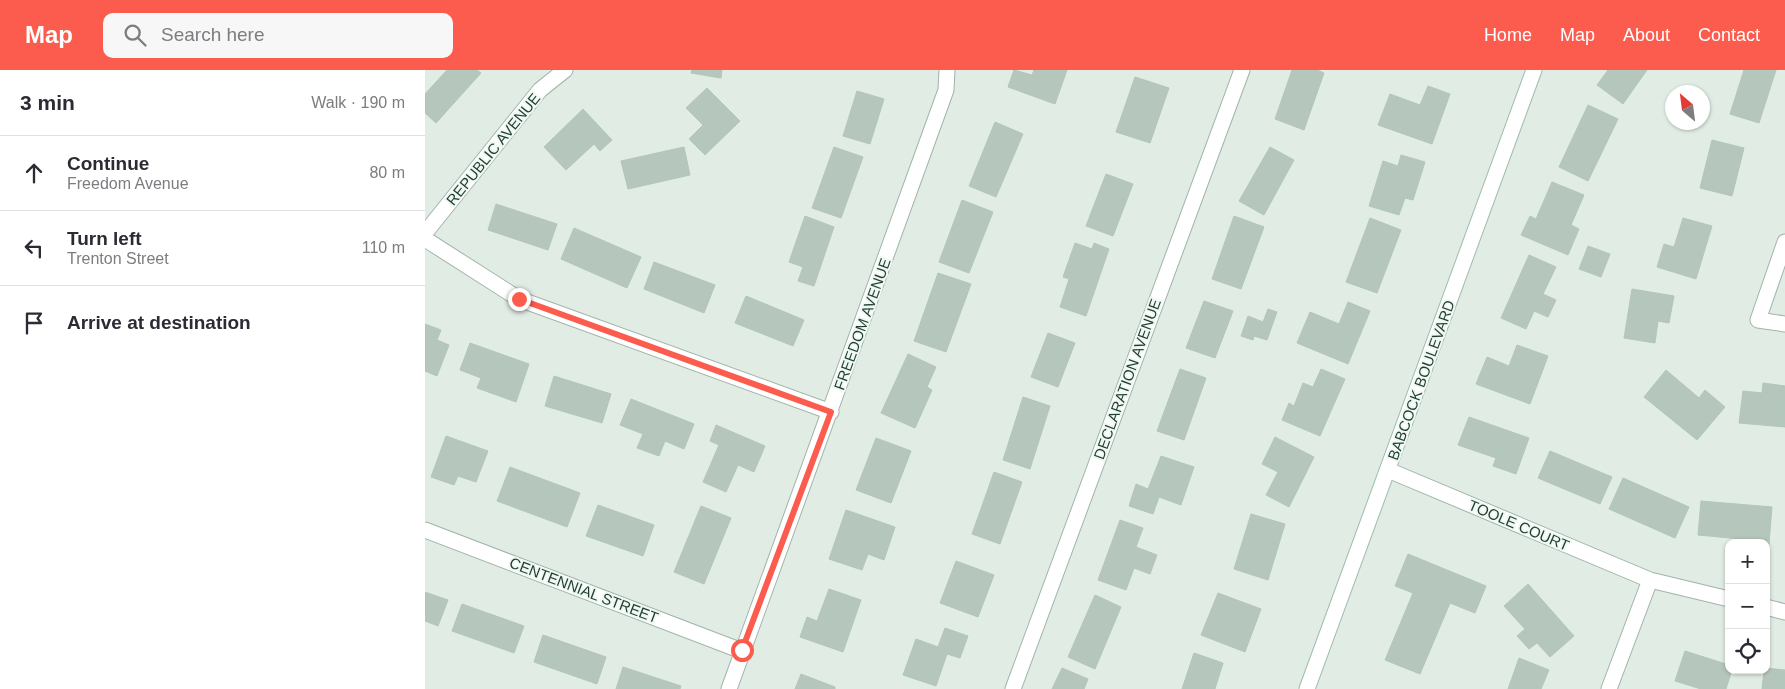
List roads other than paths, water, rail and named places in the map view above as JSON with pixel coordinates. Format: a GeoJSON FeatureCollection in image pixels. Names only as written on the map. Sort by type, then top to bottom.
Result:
{"type":"FeatureCollection","features":[{"type":"Feature","properties":{"kind":"street","name":"REPUBLIC AVENUE"},"geometry":{"type":"LineString","coordinates":[[425,233],[540,90],[565,70]]}},
{"type":"Feature","properties":{"kind":"street","name":"FREEDOM AVENUE"},"geometry":{"type":"LineString","coordinates":[[729,689],[831,412],[946,90],[947,70]]}},
{"type":"Feature","properties":{"kind":"street","name":"DECLARATION AVENUE"},"geometry":{"type":"LineString","coordinates":[[1013,689],[1242,70]]}},
{"type":"Feature","properties":{"kind":"street","name":"BABCOCK BOULEVARD"},"geometry":{"type":"LineString","coordinates":[[1307,689],[1389,470],[1534,70]]}},
{"type":"Feature","properties":{"kind":"street"},"geometry":{"type":"LineString","coordinates":[[425,239],[519,299],[831,412]]}},
{"type":"Feature","properties":{"kind":"street"},"geometry":{"type":"LineString","coordinates":[[1785,242],[1759,320],[1785,324]]}},
{"type":"Feature","properties":{"kind":"street","name":"TOOLE COURT"},"geometry":{"type":"LineString","coordinates":[[1389,470],[1650,580],[1725,597]]}},
{"type":"Feature","properties":{"kind":"street","name":"CENTENNIAL STREET"},"geometry":{"type":"LineString","coordinates":[[425,530],[742,650]]}},
{"type":"Feature","properties":{"kind":"street"},"geometry":{"type":"LineString","coordinates":[[1609,689],[1650,580]]}},
{"type":"Feature","properties":{"kind":"street"},"geometry":{"type":"LineString","coordinates":[[1770,608],[1785,612]]}}]}
